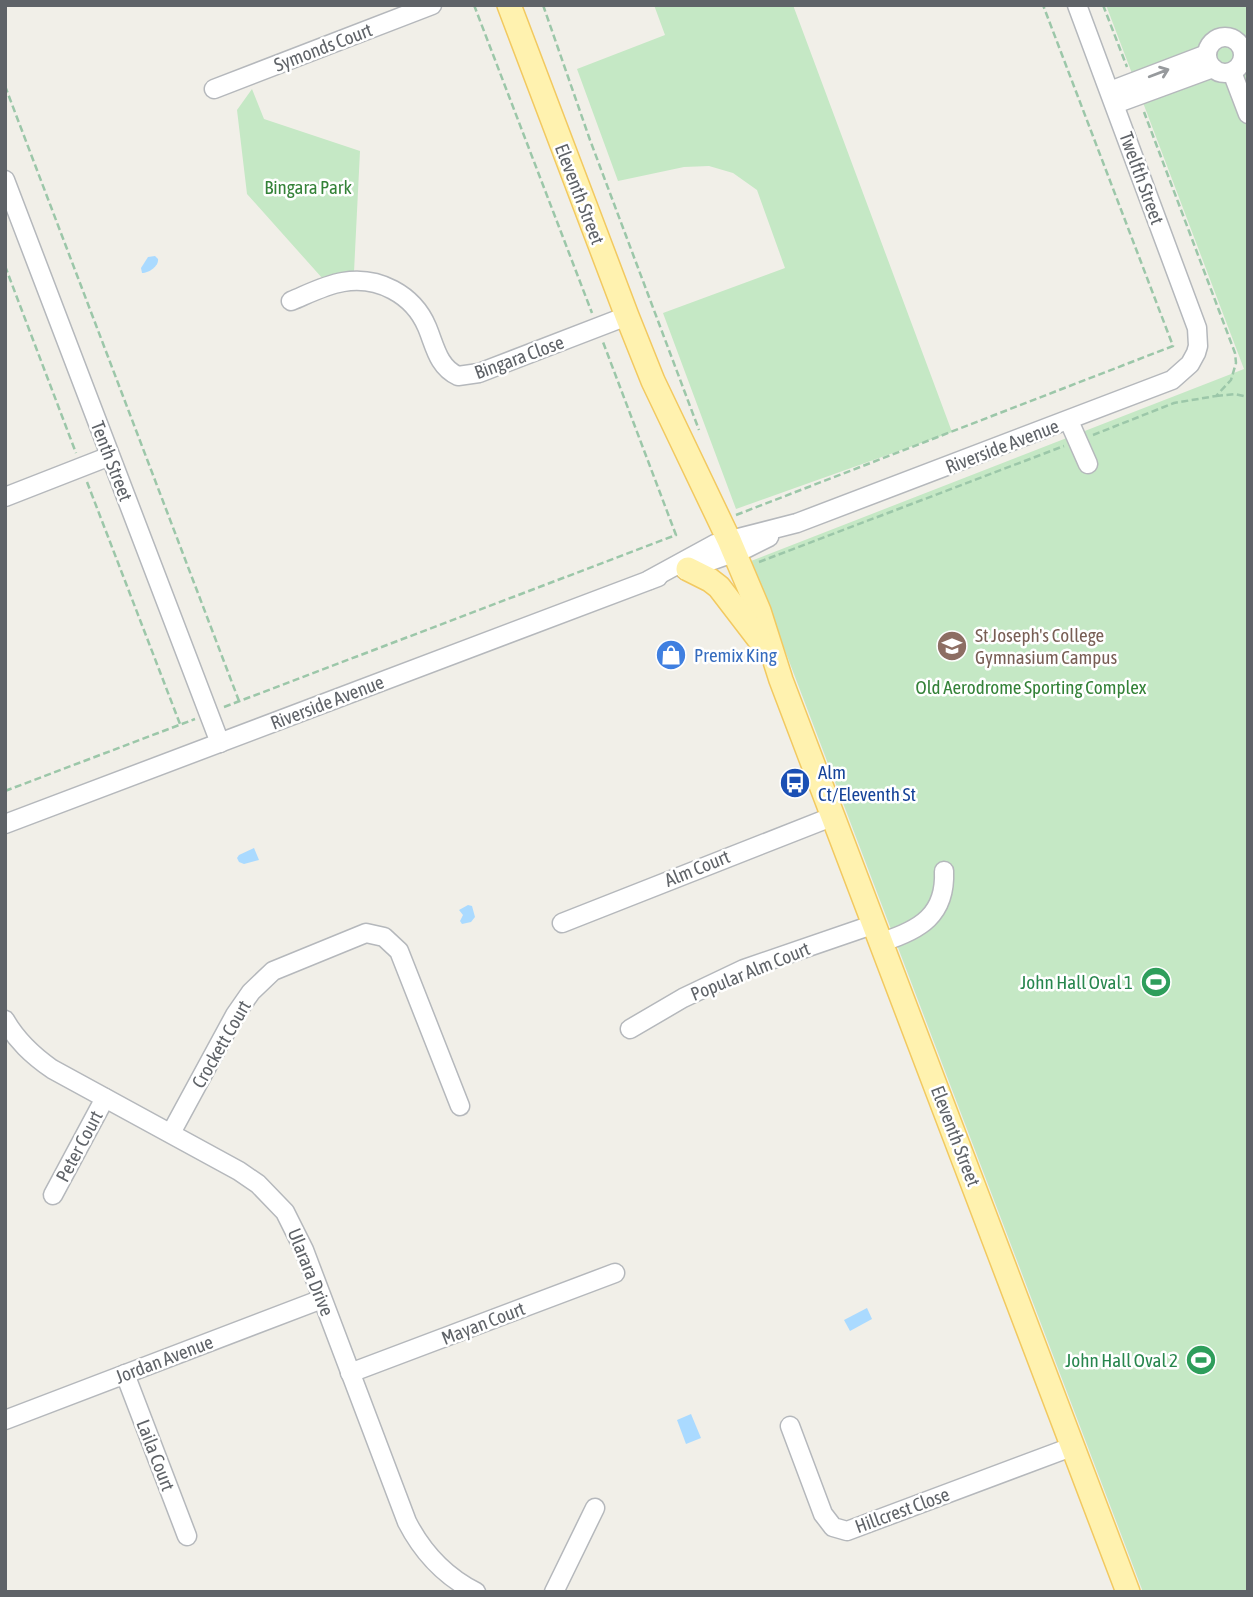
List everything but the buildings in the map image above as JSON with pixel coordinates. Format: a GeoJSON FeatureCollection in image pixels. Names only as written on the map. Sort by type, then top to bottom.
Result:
{"type":"FeatureCollection","features":[{"type":"Feature","properties":{"kind":"main road","name":"Eleventh Street"},"geometry":{"type":"LineString","coordinates":[[509,5],[653,382],[759,611],[781,680],[1128,1592]]}},
{"type":"Feature","properties":{"kind":"main road","name":"Eleventh Street"},"geometry":{"type":"LineString","coordinates":[[732,549],[765,647],[781,680]]}},
{"type":"Feature","properties":{"kind":"main road"},"geometry":{"type":"LineString","coordinates":[[688,569],[719,587],[765,647]]}},
{"type":"Feature","properties":{"kind":"street","name":"Symonds Court"},"geometry":{"type":"LineString","coordinates":[[214,89],[432,5]]}},
{"type":"Feature","properties":{"kind":"street","name":"Twelfth Street"},"geometry":{"type":"LineString","coordinates":[[1077,5],[1197,328],[1199,337],[1196,353]]}},
{"type":"Feature","properties":{"kind":"street"},"geometry":{"type":"LineString","coordinates":[[1210,61],[1212,43],[1217,39],[1228,37],[1241,40],[1248,114]]}},
{"type":"Feature","properties":{"kind":"street"},"geometry":{"type":"LineString","coordinates":[[1112,98],[1210,61]]}},
{"type":"Feature","properties":{"kind":"street"},"geometry":{"type":"LineString","coordinates":[[1210,61],[1220,71],[1241,61]]}},
{"type":"Feature","properties":{"kind":"street","name":"Tenth Street"},"geometry":{"type":"LineString","coordinates":[[5,180],[219,743]]}},
{"type":"Feature","properties":{"kind":"street","name":"Bingara Close"},"geometry":{"type":"LineString","coordinates":[[291,300],[344,282],[386,285],[410,301],[419,312],[444,367],[458,376],[479,373],[627,316]]}},
{"type":"Feature","properties":{"kind":"street","name":"Riverside Avenue"},"geometry":{"type":"LineString","coordinates":[[5,824],[1069,421],[1172,380],[1190,364],[1196,353]]}},
{"type":"Feature","properties":{"kind":"street"},"geometry":{"type":"LineString","coordinates":[[1069,421],[1088,464]]}},
{"type":"Feature","properties":{"kind":"street"},"geometry":{"type":"LineString","coordinates":[[5,497],[110,456]]}},
{"type":"Feature","properties":{"kind":"street","name":"Riverside Avenue"},"geometry":{"type":"LineString","coordinates":[[649,580],[688,569],[732,549]]}},
{"type":"Feature","properties":{"kind":"street","name":"Alm Court"},"geometry":{"type":"LineString","coordinates":[[562,923],[834,816]]}},
{"type":"Feature","properties":{"kind":"street","name":"Popular Alm Court"},"geometry":{"type":"LineString","coordinates":[[630,1029],[683,998],[744,969],[878,933],[914,930],[925,922],[941,900],[945,886],[944,871]]}},
{"type":"Feature","properties":{"kind":"street","name":"Crockett Court"},"geometry":{"type":"LineString","coordinates":[[171,1133],[235,1015],[262,980],[273,971],[366,933],[384,936],[399,951],[460,1106]]}},
{"type":"Feature","properties":{"kind":"street","name":"Ularara Drive"},"geometry":{"type":"LineString","coordinates":[[5,1020],[18,1041],[34,1056],[239,1171],[275,1199],[296,1230],[407,1522],[429,1558],[476,1592]]}},
{"type":"Feature","properties":{"kind":"street","name":"Peter Court"},"geometry":{"type":"LineString","coordinates":[[53,1195],[105,1098]]}},
{"type":"Feature","properties":{"kind":"street","name":"Mayan Court"},"geometry":{"type":"LineString","coordinates":[[350,1373],[615,1273]]}},
{"type":"Feature","properties":{"kind":"street","name":"Jordan Avenue"},"geometry":{"type":"LineString","coordinates":[[5,1419],[323,1298]]}},
{"type":"Feature","properties":{"kind":"street","name":"Laila Court"},"geometry":{"type":"LineString","coordinates":[[125,1374],[187,1536]]}},
{"type":"Feature","properties":{"kind":"street","name":"Hillcrest Close"},"geometry":{"type":"LineString","coordinates":[[790,1426],[822,1514],[833,1527],[846,1531],[1074,1446]]}},
{"type":"Feature","properties":{"kind":"street"},"geometry":{"type":"LineString","coordinates":[[554,1592],[595,1508]]}},
{"type":"Feature","properties":{"kind":"path"},"geometry":{"type":"LineString","coordinates":[[5,791],[676,535],[474,5]]}},
{"type":"Feature","properties":{"kind":"path"},"geometry":{"type":"LineString","coordinates":[[542,5],[700,433]]}},
{"type":"Feature","properties":{"kind":"path"},"geometry":{"type":"LineString","coordinates":[[1043,5],[1173,346],[735,516],[732,549],[1077,441],[1174,403],[1234,394],[1248,397]]}},
{"type":"Feature","properties":{"kind":"path"},"geometry":{"type":"LineString","coordinates":[[1103,5],[1235,353],[1236,363],[1231,380],[1216,397]]}},
{"type":"Feature","properties":{"kind":"path"},"geometry":{"type":"LineString","coordinates":[[5,86],[239,701]]}},
{"type":"Feature","properties":{"kind":"path"},"geometry":{"type":"LineString","coordinates":[[5,267],[180,724]]}},
{"type":"Feature","properties":{"kind":"green space"},"geometry":{"type":"Polygon","coordinates":[[[654,5],[793,5],[952,432],[736,509],[663,313],[785,268],[757,190],[733,173],[709,166],[684,167],[618,181],[577,69],[665,35],[654,5]]]}},
{"type":"Feature","properties":{"kind":"green space","name":"Old Aerodrome Sporting Complex"},"geometry":{"type":"Polygon","coordinates":[[[1106,5],[1248,5],[1248,1592],[1143,1592],[751,561],[1244,369],[1106,5]]]}},
{"type":"Feature","properties":{"kind":"green space","name":"Bingara Park"},"geometry":{"type":"Polygon","coordinates":[[[252,89],[264,119],[360,151],[354,272],[323,279],[247,194],[237,110],[252,89]]]}},
{"type":"Feature","properties":{"kind":"water"},"geometry":{"type":"Polygon","coordinates":[[[155,256],[158,262],[155,267],[142,273],[141,268],[148,257],[155,256]]]}},
{"type":"Feature","properties":{"kind":"water"},"geometry":{"type":"Polygon","coordinates":[[[254,848],[259,860],[244,864],[239,862],[239,855],[254,848]]]}},
{"type":"Feature","properties":{"kind":"water"},"geometry":{"type":"Polygon","coordinates":[[[468,905],[472,906],[475,917],[471,922],[462,924],[460,921],[463,915],[459,910],[468,905]]]}},
{"type":"Feature","properties":{"kind":"water"},"geometry":{"type":"Polygon","coordinates":[[[867,1308],[872,1319],[850,1331],[844,1320],[867,1308]]]}},
{"type":"Feature","properties":{"kind":"water"},"geometry":{"type":"Polygon","coordinates":[[[691,1414],[701,1438],[686,1444],[677,1420],[691,1414]]]}},
{"type":"Feature","properties":{"kind":"place","name":"St Joseph's College Gymnasium Campus"},"geometry":{"type":"Point","coordinates":[952,646]}},
{"type":"Feature","properties":{"kind":"place","name":"Premix King"},"geometry":{"type":"Point","coordinates":[671,655]}},
{"type":"Feature","properties":{"kind":"place","name":"Alm Ct/Eleventh St"},"geometry":{"type":"Point","coordinates":[795,783]}},
{"type":"Feature","properties":{"kind":"place","name":"John Hall Oval 1"},"geometry":{"type":"Point","coordinates":[1156,982]}},
{"type":"Feature","properties":{"kind":"place","name":"John Hall Oval 2"},"geometry":{"type":"Point","coordinates":[1201,1360]}}]}
